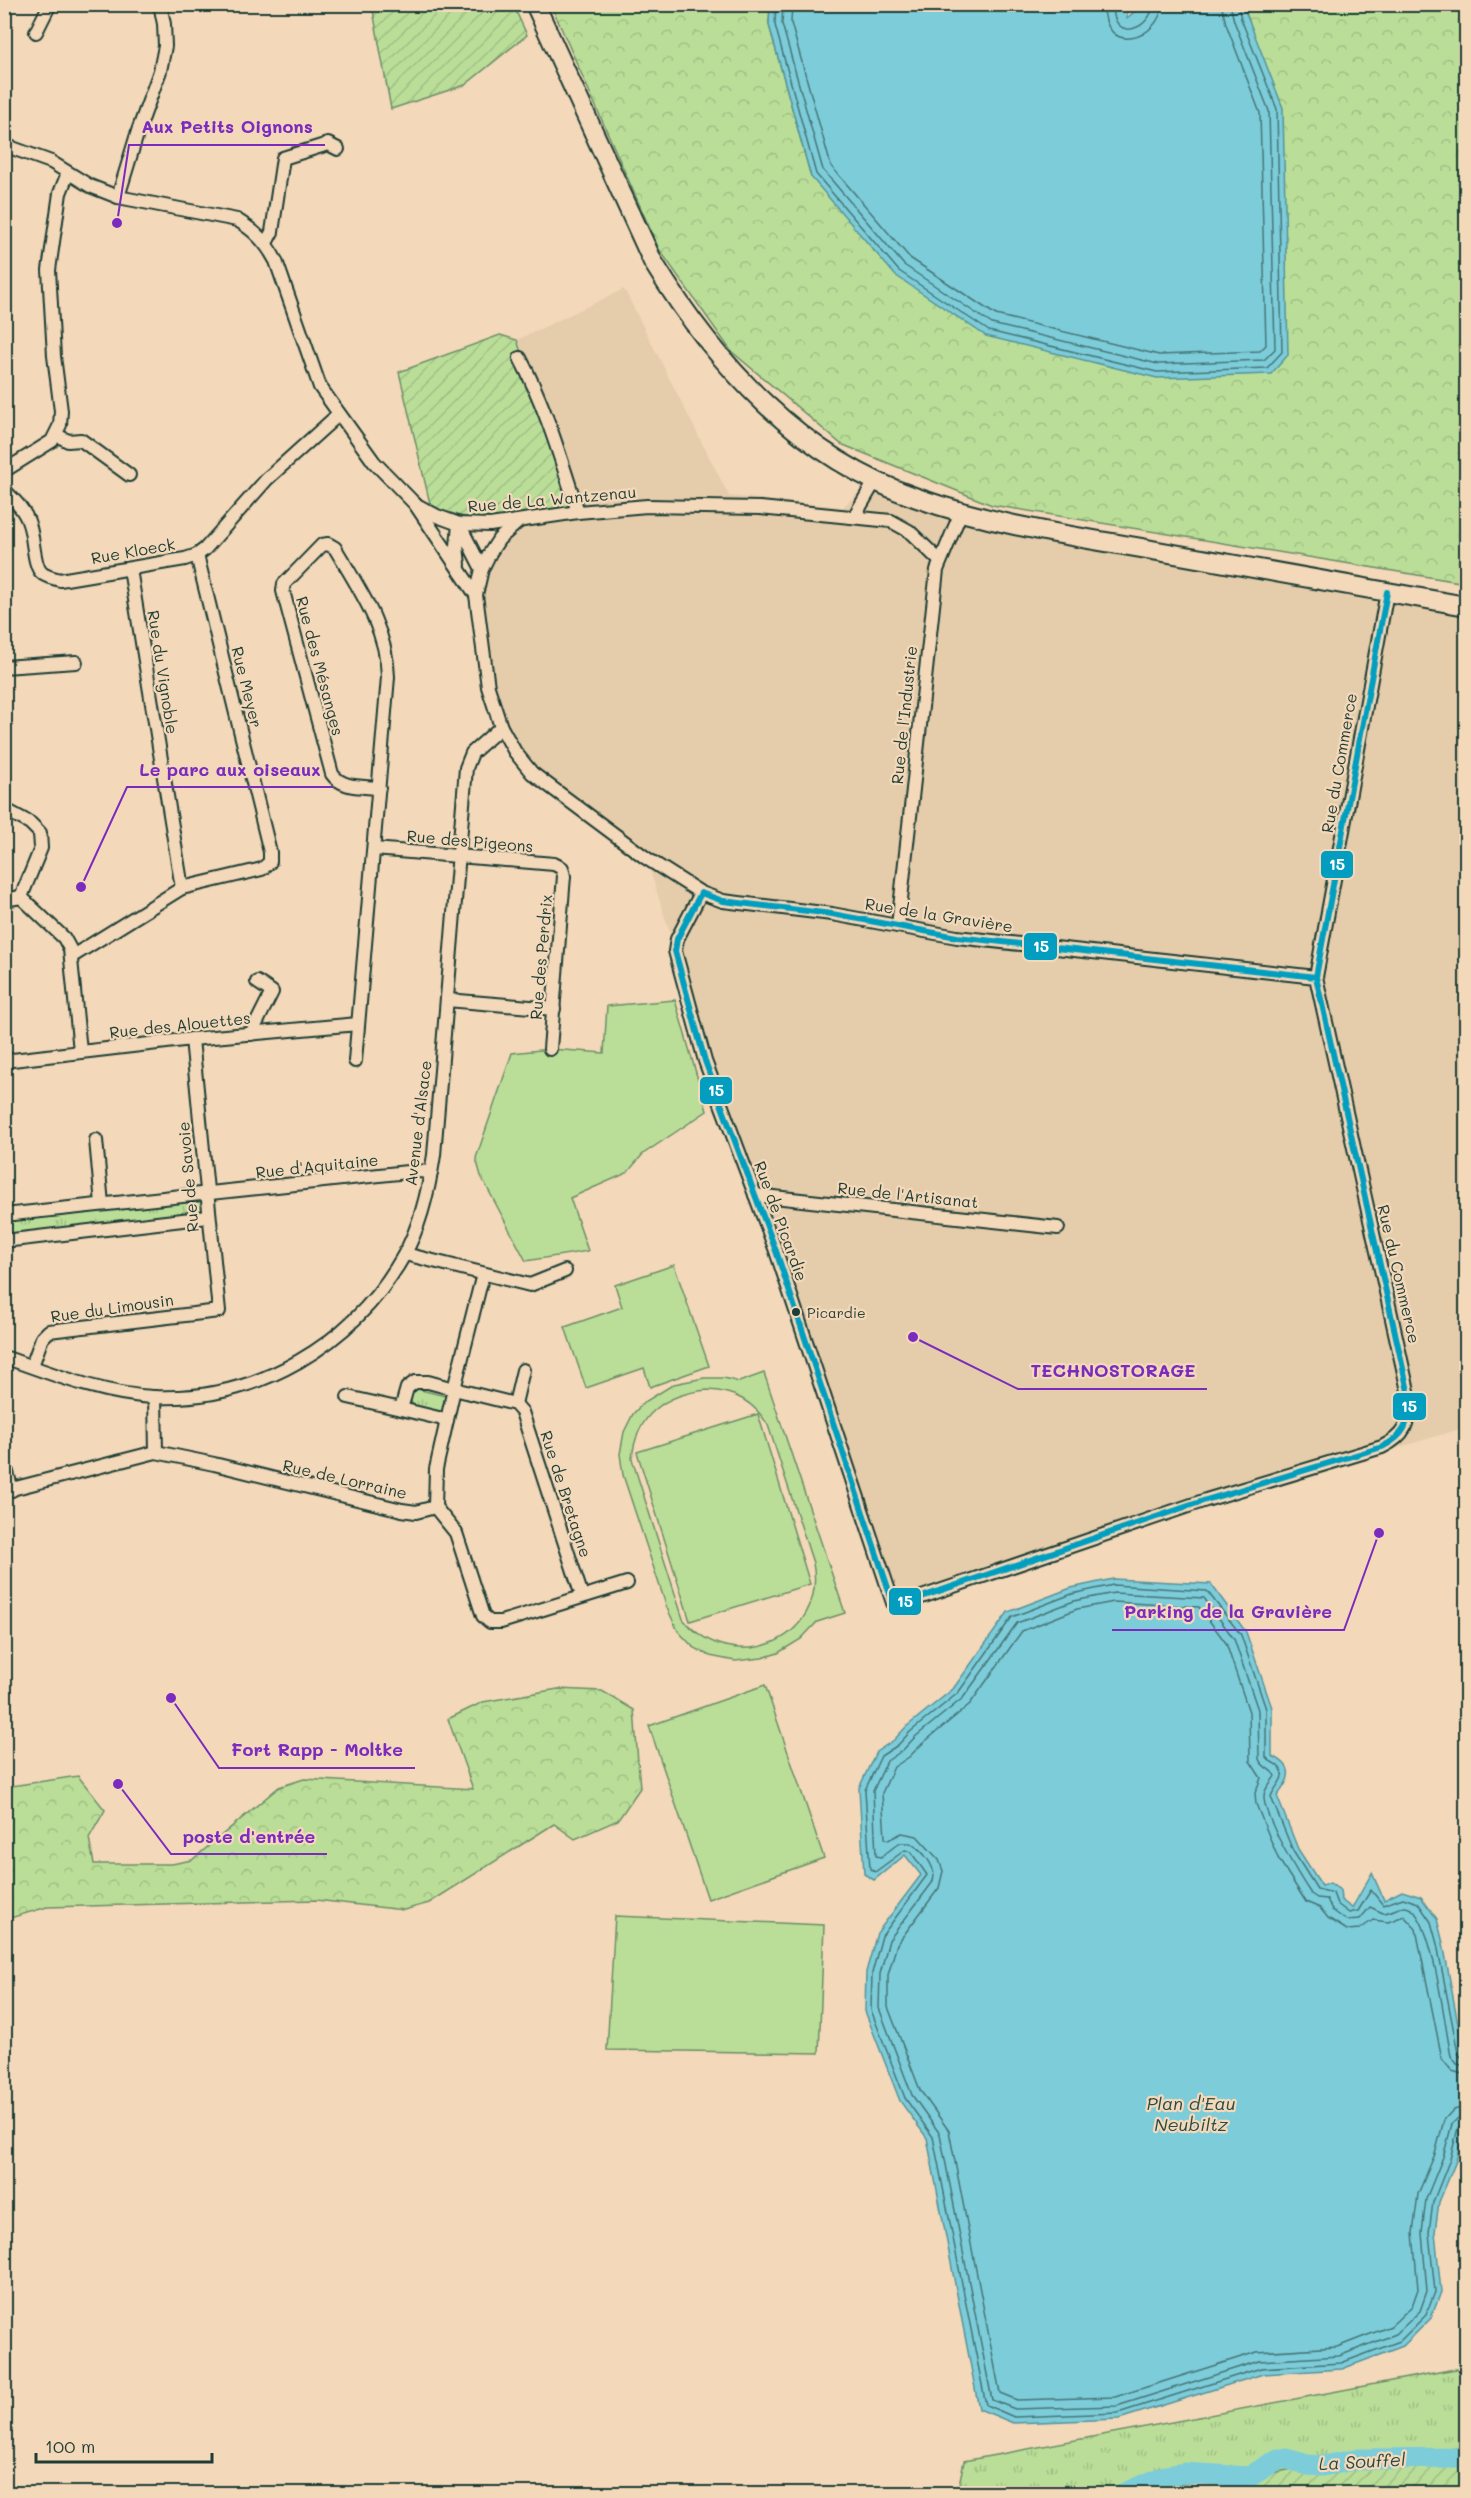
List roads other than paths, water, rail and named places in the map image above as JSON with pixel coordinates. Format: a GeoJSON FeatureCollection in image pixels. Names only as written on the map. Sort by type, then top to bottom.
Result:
{"type":"FeatureCollection","features":[{"type":"Feature","properties":{"kind":"main road"},"geometry":{"type":"LineString","coordinates":[[536,4],[653,262],[672,293],[705,338],[739,377],[794,429],[838,461],[875,481],[915,498],[1005,524],[1467,606]]}},
{"type":"Feature","properties":{"kind":"street"},"geometry":{"type":"LineString","coordinates":[[36,32],[50,4]]}},
{"type":"Feature","properties":{"kind":"street"},"geometry":{"type":"LineString","coordinates":[[118,197],[138,130],[160,71],[165,46],[160,4]]}},
{"type":"Feature","properties":{"kind":"street"},"geometry":{"type":"LineString","coordinates":[[266,243],[272,232],[283,158],[328,144],[338,149]]}},
{"type":"Feature","properties":{"kind":"street","name":"Rue de La Wantzenau"},"geometry":{"type":"LineString","coordinates":[[4,145],[51,162],[90,186],[118,197],[237,220],[253,230],[266,243],[276,261],[315,376],[339,414],[374,462],[415,504],[436,516],[459,524],[490,525],[578,513],[658,507],[760,508],[891,522],[909,531],[939,560]]}},
{"type":"Feature","properties":{"kind":"street"},"geometry":{"type":"LineString","coordinates":[[4,471],[52,441],[57,435],[61,411],[54,356],[49,270],[60,193],[68,173]]}},
{"type":"Feature","properties":{"kind":"street"},"geometry":{"type":"LineString","coordinates":[[520,358],[534,384],[578,513]]}},
{"type":"Feature","properties":{"kind":"street","name":"Rue Kloeck"},"geometry":{"type":"LineString","coordinates":[[4,490],[23,510],[29,522],[34,541],[36,566],[43,574],[60,580],[198,555],[267,479],[339,414]]}},
{"type":"Feature","properties":{"kind":"street"},"geometry":{"type":"LineString","coordinates":[[57,435],[68,441],[81,440],[129,475]]}},
{"type":"Feature","properties":{"kind":"street"},"geometry":{"type":"LineString","coordinates":[[854,517],[875,481]]}},
{"type":"Feature","properties":{"kind":"street"},"geometry":{"type":"LineString","coordinates":[[415,504],[476,595]]}},
{"type":"Feature","properties":{"kind":"street","name":"Rue de l'Industrie"},"geometry":{"type":"LineString","coordinates":[[898,926],[939,560],[961,512]]}},
{"type":"Feature","properties":{"kind":"street"},"geometry":{"type":"LineString","coordinates":[[501,727],[488,687],[476,595],[482,569],[499,539],[518,522]]}},
{"type":"Feature","properties":{"kind":"street"},"geometry":{"type":"LineString","coordinates":[[459,524],[457,546],[460,568]]}},
{"type":"Feature","properties":{"kind":"street"},"geometry":{"type":"LineString","coordinates":[[459,524],[482,569]]}},
{"type":"Feature","properties":{"kind":"street","name":"Rue des Mésanges"},"geometry":{"type":"LineString","coordinates":[[355,1060],[374,849],[379,788],[388,677],[384,642],[368,604],[335,548],[328,544],[322,545],[284,584],[283,591],[332,774],[335,779],[347,785],[379,788]]}},
{"type":"Feature","properties":{"kind":"street","name":"Rue Meyer"},"geometry":{"type":"LineString","coordinates":[[182,888],[262,869],[270,862],[270,852],[198,555]]}},
{"type":"Feature","properties":{"kind":"street","name":"Rue du Vignoble"},"geometry":{"type":"LineString","coordinates":[[129,569],[182,888]]}},
{"type":"Feature","properties":{"kind":"street","name":"Rue du Commerce"},"geometry":{"type":"LineString","coordinates":[[893,1603],[910,1600],[1206,1500],[1382,1446],[1400,1436],[1409,1420],[1410,1400],[1316,977],[1387,592]]}},
{"type":"Feature","properties":{"kind":"street"},"geometry":{"type":"LineString","coordinates":[[4,667],[75,662]]}},
{"type":"Feature","properties":{"kind":"street","name":"Rue de la Gravière"},"geometry":{"type":"LineString","coordinates":[[501,727],[515,752],[532,773],[646,858],[701,893],[723,901],[832,914],[957,937],[1316,977]]}},
{"type":"Feature","properties":{"kind":"street","name":"Avenue d'Alsace"},"geometry":{"type":"LineString","coordinates":[[4,1356],[93,1387],[122,1393],[155,1397],[201,1395],[251,1384],[284,1370],[314,1353],[366,1309],[405,1254],[426,1197],[431,1172],[467,763],[478,746],[501,727]]}},
{"type":"Feature","properties":{"kind":"street"},"geometry":{"type":"LineString","coordinates":[[4,809],[30,823],[40,833],[41,848],[21,897]]}},
{"type":"Feature","properties":{"kind":"street","name":"Rue des Pigeons"},"geometry":{"type":"LineString","coordinates":[[374,849],[554,864],[562,868]]}},
{"type":"Feature","properties":{"kind":"street","name":"Rue des Perdrix"},"geometry":{"type":"LineString","coordinates":[[550,1049],[564,876],[562,868]]}},
{"type":"Feature","properties":{"kind":"street"},"geometry":{"type":"LineString","coordinates":[[71,957],[182,888]]}},
{"type":"Feature","properties":{"kind":"street","name":"Rue de Picardie"},"geometry":{"type":"LineString","coordinates":[[701,893],[677,939],[675,951],[705,1061],[780,1262],[893,1603]]}},
{"type":"Feature","properties":{"kind":"street"},"geometry":{"type":"LineString","coordinates":[[4,900],[21,897]]}},
{"type":"Feature","properties":{"kind":"street"},"geometry":{"type":"LineString","coordinates":[[21,897],[64,939],[71,957],[80,1051]]}},
{"type":"Feature","properties":{"kind":"street"},"geometry":{"type":"LineString","coordinates":[[251,1034],[272,993],[257,982]]}},
{"type":"Feature","properties":{"kind":"street"},"geometry":{"type":"LineString","coordinates":[[447,1000],[554,1009]]}},
{"type":"Feature","properties":{"kind":"street","name":"Rue des Alouettes"},"geometry":{"type":"LineString","coordinates":[[4,1061],[192,1039],[358,1024]]}},
{"type":"Feature","properties":{"kind":"street","name":"Rue de Savoie"},"geometry":{"type":"LineString","coordinates":[[192,1039],[219,1311]]}},
{"type":"Feature","properties":{"kind":"street"},"geometry":{"type":"LineString","coordinates":[[96,1140],[102,1204]]}},
{"type":"Feature","properties":{"kind":"street","name":"Rue d'Aquitaine"},"geometry":{"type":"LineString","coordinates":[[4,1215],[431,1172]]}},
{"type":"Feature","properties":{"kind":"street","name":"Rue de l'Artisanat"},"geometry":{"type":"LineString","coordinates":[[755,1195],[1058,1228]]}},
{"type":"Feature","properties":{"kind":"street"},"geometry":{"type":"LineString","coordinates":[[4,1241],[208,1217]]}},
{"type":"Feature","properties":{"kind":"street"},"geometry":{"type":"LineString","coordinates":[[405,1254],[530,1285],[565,1271]]}},
{"type":"Feature","properties":{"kind":"street"},"geometry":{"type":"LineString","coordinates":[[483,1274],[436,1469],[435,1507],[456,1533],[485,1620],[501,1622],[627,1583]]}},
{"type":"Feature","properties":{"kind":"street","name":"Rue du Limousin"},"geometry":{"type":"LineString","coordinates":[[32,1366],[42,1338],[49,1331],[219,1311]]}},
{"type":"Feature","properties":{"kind":"street"},"geometry":{"type":"LineString","coordinates":[[401,1409],[407,1388],[415,1382],[428,1382],[515,1404],[523,1370]]}},
{"type":"Feature","properties":{"kind":"street"},"geometry":{"type":"LineString","coordinates":[[155,1397],[156,1452]]}},
{"type":"Feature","properties":{"kind":"street"},"geometry":{"type":"LineString","coordinates":[[348,1397],[447,1420]]}},
{"type":"Feature","properties":{"kind":"street","name":"Rue de Bretagne"},"geometry":{"type":"LineString","coordinates":[[515,1404],[525,1418],[582,1596]]}},
{"type":"Feature","properties":{"kind":"street","name":"Rue de Lorraine"},"geometry":{"type":"LineString","coordinates":[[8,1491],[156,1452],[402,1510],[416,1512],[435,1507]]}},
{"type":"Feature","properties":{"kind":"street"},"geometry":{"type":"LineString","coordinates":[[4,1462],[8,1491]]}},
{"type":"Feature","properties":{"kind":"water"},"geometry":{"type":"Polygon","coordinates":[[[770,4],[1127,4],[1127,18],[1142,5],[1243,5],[1283,108],[1288,355],[1271,374],[1157,378],[986,336],[895,275],[811,177],[769,25],[770,4]]]}},
{"type":"Feature","properties":{"kind":"water","name":"Plan d'Eau Neubiltz"},"geometry":{"type":"Polygon","coordinates":[[[1113,1579],[1211,1584],[1246,1632],[1272,1708],[1272,1756],[1285,1764],[1288,1769],[1285,1784],[1277,1796],[1298,1849],[1322,1886],[1330,1883],[1340,1890],[1341,1900],[1352,1908],[1372,1873],[1384,1900],[1402,1891],[1421,1897],[1437,1919],[1466,2067],[1466,2119],[1456,2161],[1439,2202],[1435,2232],[1441,2292],[1431,2318],[1403,2346],[1342,2369],[1263,2374],[1119,2419],[1013,2423],[979,2409],[927,2138],[900,2101],[865,2011],[866,1972],[877,1933],[921,1875],[905,1855],[874,1880],[864,1874],[859,1788],[876,1752],[894,1740],[906,1727],[953,1689],[1008,1612],[1071,1588],[1113,1579]]]}},
{"type":"Feature","properties":{"kind":"waterway","name":"La Souffel"},"geometry":{"type":"LineString","coordinates":[[1122,2494],[1165,2476],[1184,2473],[1249,2477],[1278,2459],[1323,2466],[1359,2459],[1466,2458]]}},
{"type":"Feature","properties":{"kind":"place","name":"Aux Petits Oignons"},"geometry":{"type":"Point","coordinates":[117,223]}},
{"type":"Feature","properties":{"kind":"place","name":"Le parc aux oiseaux"},"geometry":{"type":"Point","coordinates":[81,887]}},
{"type":"Feature","properties":{"kind":"place","name":"Picardie"},"geometry":{"type":"Point","coordinates":[796,1312]}},
{"type":"Feature","properties":{"kind":"place","name":"TECHNOSTORAGE"},"geometry":{"type":"Point","coordinates":[913,1337]}},
{"type":"Feature","properties":{"kind":"place","name":"Parking de la Gravière"},"geometry":{"type":"Point","coordinates":[1379,1533]}},
{"type":"Feature","properties":{"kind":"place","name":"Fort Rapp - Moltke"},"geometry":{"type":"Point","coordinates":[171,1698]}},
{"type":"Feature","properties":{"kind":"place","name":"poste d'entrée"},"geometry":{"type":"Point","coordinates":[118,1784]}}]}
